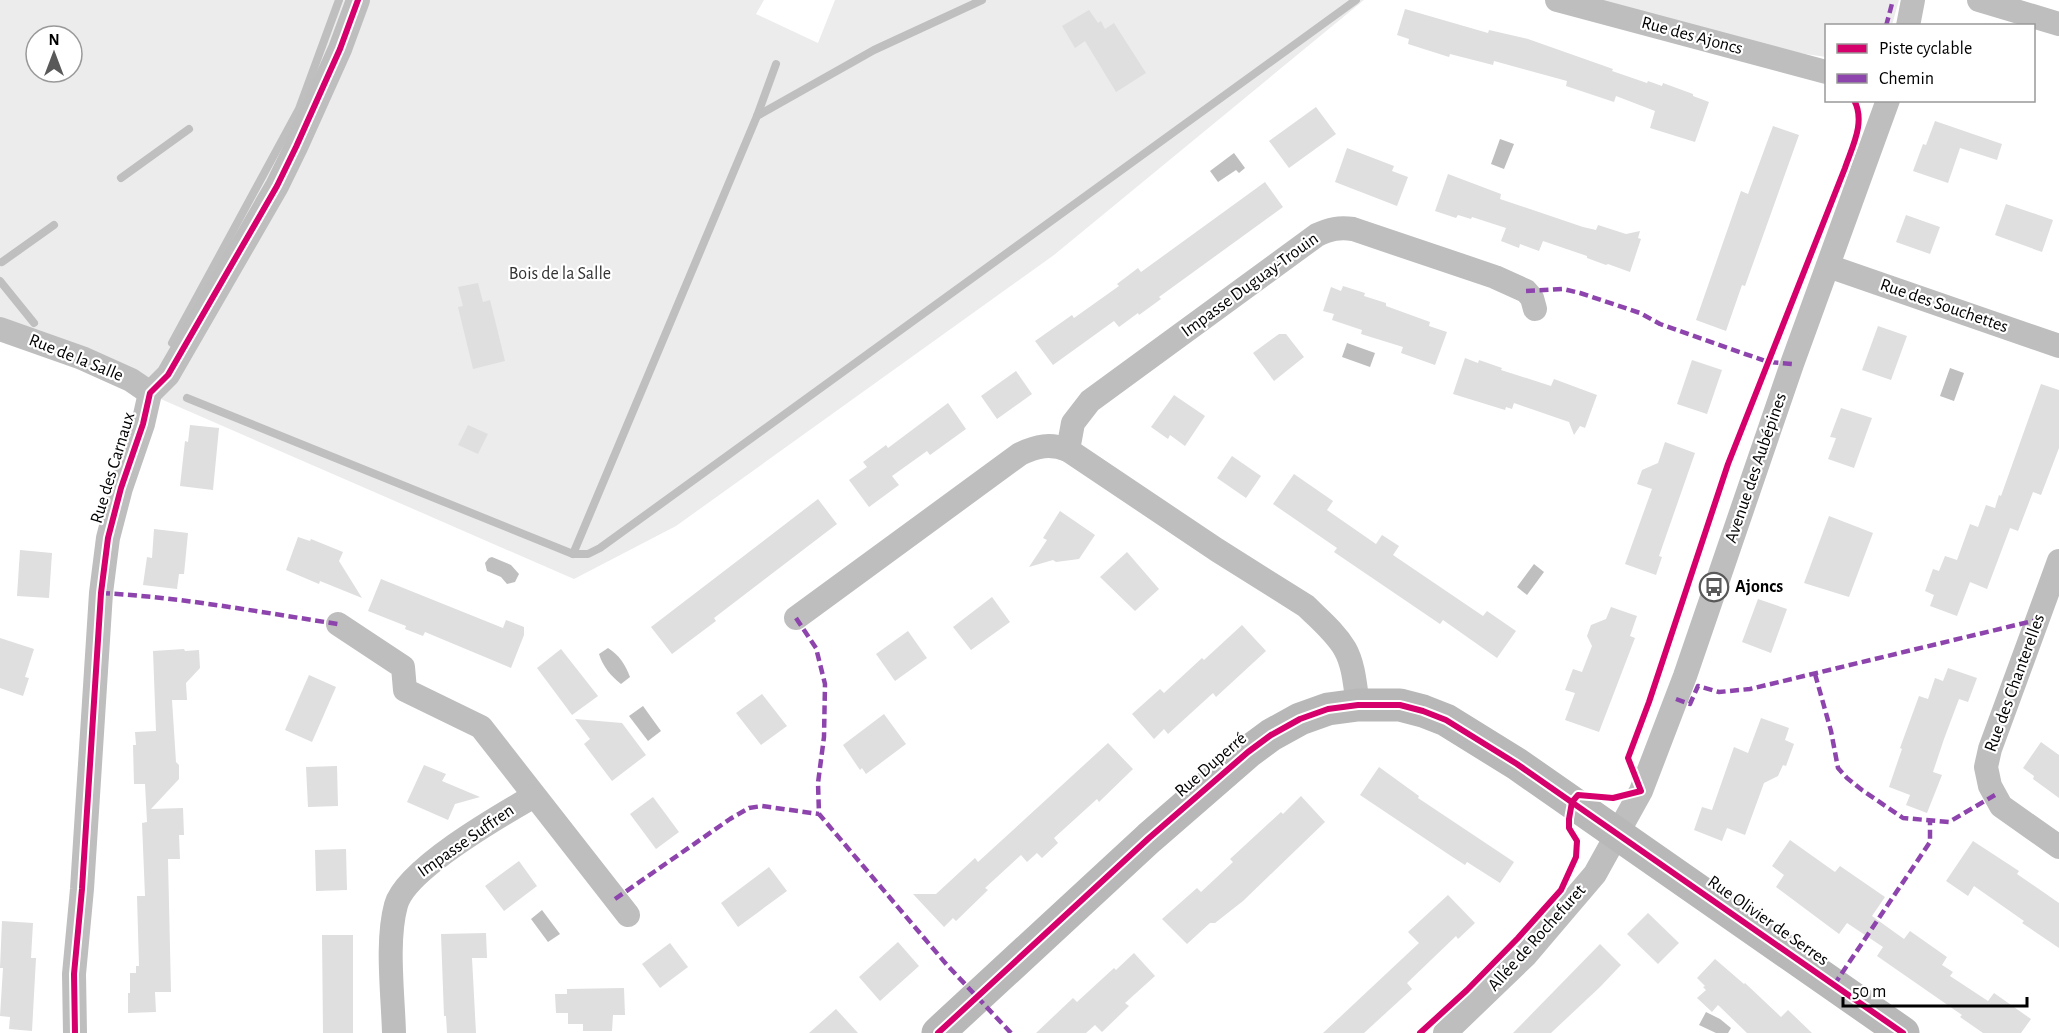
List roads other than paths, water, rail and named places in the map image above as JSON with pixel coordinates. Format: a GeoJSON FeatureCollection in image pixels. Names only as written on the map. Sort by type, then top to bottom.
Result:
{"type":"FeatureCollection","features":[{"type":"Feature","properties":{"kind":"street","name":"Rue des Carnaux"},"geometry":{"type":"LineString","coordinates":[[75,1033],[74,974],[82,889],[101,592],[108,538],[121,488],[143,424],[150,393],[168,375],[277,186],[316,106],[358,0]]}},
{"type":"Feature","properties":{"kind":"street","name":"Rue des Ajoncs"},"geometry":{"type":"LineString","coordinates":[[1557,0],[1825,71]]}},
{"type":"Feature","properties":{"kind":"street"},"geometry":{"type":"LineString","coordinates":[[1908,24],[1913,0]]}},
{"type":"Feature","properties":{"kind":"street"},"geometry":{"type":"LineString","coordinates":[[1979,0],[2059,24]]}},
{"type":"Feature","properties":{"kind":"street","name":"Avenue des Aubépines"},"geometry":{"type":"LineString","coordinates":[[1617,833],[1641,791],[1685,676],[1788,375],[1887,102]]}},
{"type":"Feature","properties":{"kind":"street","name":"Impasse Duguay-Trouin"},"geometry":{"type":"LineString","coordinates":[[1068,450],[1073,423],[1090,401],[1317,235],[1328,230],[1353,229],[1495,277],[1526,291],[1532,298],[1535,309]]}},
{"type":"Feature","properties":{"kind":"street","name":"Rue des Souchettes"},"geometry":{"type":"LineString","coordinates":[[1828,266],[2059,346]]}},
{"type":"Feature","properties":{"kind":"street","name":"Rue de la Salle"},"geometry":{"type":"LineString","coordinates":[[2,327],[82,358],[131,380],[150,393]]}},
{"type":"Feature","properties":{"kind":"street"},"geometry":{"type":"LineString","coordinates":[[796,618],[1020,454],[1045,446],[1056,446],[1068,450],[1217,550],[1306,606],[1334,634],[1345,649],[1353,671],[1358,705]]}},
{"type":"Feature","properties":{"kind":"street","name":"Rue des Chanterelles"},"geometry":{"type":"LineString","coordinates":[[2059,561],[1990,749],[1986,767],[1990,786],[2001,806],[2059,847]]}},
{"type":"Feature","properties":{"kind":"street","name":"Impasse Suffren"},"geometry":{"type":"LineString","coordinates":[[338,624],[403,667],[405,690],[481,727],[628,915]]}},
{"type":"Feature","properties":{"kind":"street","name":"Rue Duperré"},"geometry":{"type":"LineString","coordinates":[[938,1033],[1149,838],[1248,752],[1271,735],[1300,719],[1328,709],[1358,705],[1400,705],[1446,720],[1518,764],[1617,833]]}},
{"type":"Feature","properties":{"kind":"street","name":"Impasse Suffren"},"geometry":{"type":"LineString","coordinates":[[394,1033],[391,940],[396,903],[409,881],[467,836],[534,796]]}},
{"type":"Feature","properties":{"kind":"street","name":"Allée de Rochefuret"},"geometry":{"type":"LineString","coordinates":[[1445,1033],[1534,946],[1595,874],[1617,833]]}},
{"type":"Feature","properties":{"kind":"street","name":"Rue Olivier de Serres"},"geometry":{"type":"LineString","coordinates":[[1617,833],[1902,1033]]}},
{"type":"Feature","properties":{"kind":"waterway"},"geometry":{"type":"LineString","coordinates":[[172,343],[299,109],[339,0]]}},
{"type":"Feature","properties":{"kind":"waterway"},"geometry":{"type":"LineString","coordinates":[[573,554],[757,116],[874,50],[982,0]]}},
{"type":"Feature","properties":{"kind":"waterway"},"geometry":{"type":"LineString","coordinates":[[187,398],[573,554],[588,554],[600,548],[1356,0]]}},
{"type":"Feature","properties":{"kind":"waterway"},"geometry":{"type":"LineString","coordinates":[[757,116],[776,64]]}},
{"type":"Feature","properties":{"kind":"waterway"},"geometry":{"type":"LineString","coordinates":[[121,178],[189,129]]}},
{"type":"Feature","properties":{"kind":"waterway"},"geometry":{"type":"LineString","coordinates":[[2,262],[54,225]]}},
{"type":"Feature","properties":{"kind":"waterway"},"geometry":{"type":"LineString","coordinates":[[0,281],[34,323]]}},
{"type":"Feature","properties":{"kind":"place","name":"Ajoncs"},"geometry":{"type":"Point","coordinates":[1714,587]}},
{"type":"Feature","properties":{"kind":"park label","name":"Bois de la Salle"},"geometry":{"type":"Point","coordinates":[560,274]}}]}
